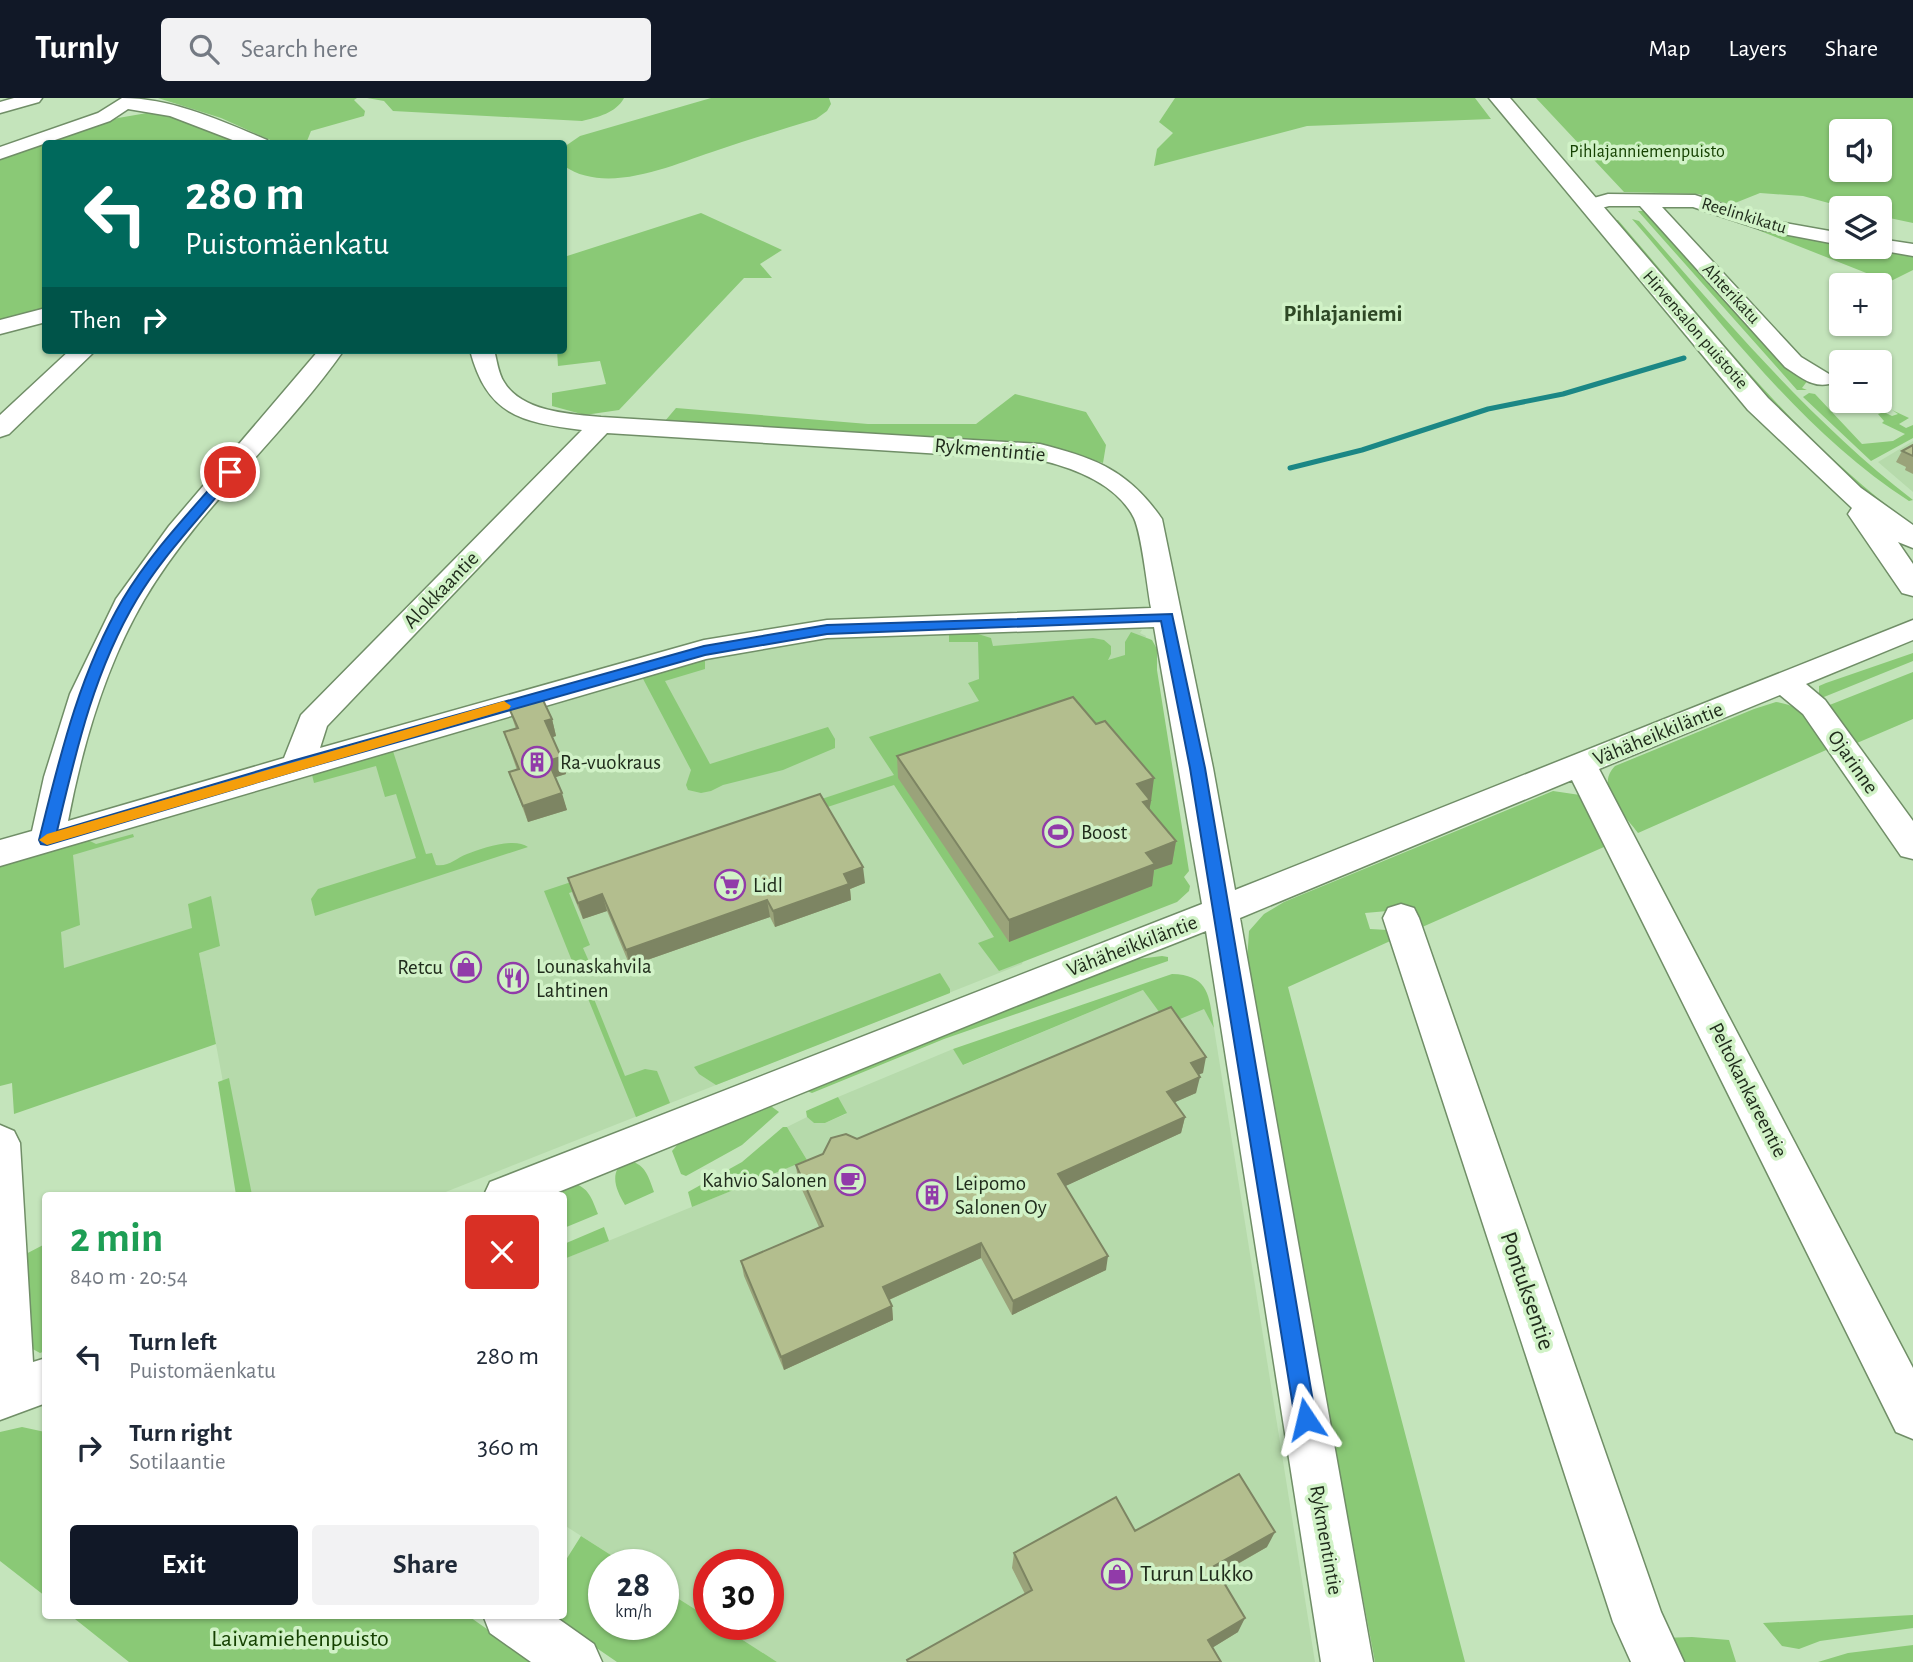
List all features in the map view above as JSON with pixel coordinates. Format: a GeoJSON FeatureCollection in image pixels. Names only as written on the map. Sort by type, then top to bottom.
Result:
{"type":"FeatureCollection","features":[{"type":"Feature","properties":{"kind":"main road","name":"Hirvensalon puistotie"},"geometry":{"type":"LineString","coordinates":[[1499,98],[1604,204],[1787,404],[1862,477],[1913,517]]}},
{"type":"Feature","properties":{"kind":"main road","name":"Hirvensalon puistotie"},"geometry":{"type":"LineString","coordinates":[[1520,98],[1758,404],[1851,494],[1913,539]]}},
{"type":"Feature","properties":{"kind":"main road"},"geometry":{"type":"LineString","coordinates":[[1851,494],[1913,586]]}},
{"type":"Feature","properties":{"kind":"street"},"geometry":{"type":"LineString","coordinates":[[0,108],[33,98]]}},
{"type":"Feature","properties":{"kind":"street"},"geometry":{"type":"LineString","coordinates":[[0,153],[104,117],[124,101],[164,107],[251,140]]}},
{"type":"Feature","properties":{"kind":"street","name":"Reelinkikatu"},"geometry":{"type":"LineString","coordinates":[[1604,204],[1638,206],[1647,202],[1701,202],[1761,224],[1829,237]]}},
{"type":"Feature","properties":{"kind":"street","name":"Ahterikatu"},"geometry":{"type":"LineString","coordinates":[[1647,202],[1793,362],[1821,379]]}},
{"type":"Feature","properties":{"kind":"street"},"geometry":{"type":"LineString","coordinates":[[1892,247],[1913,250]]}},
{"type":"Feature","properties":{"kind":"street"},"geometry":{"type":"LineString","coordinates":[[0,327],[42,316]]}},
{"type":"Feature","properties":{"kind":"street"},"geometry":{"type":"LineString","coordinates":[[0,429],[80,354]]}},
{"type":"Feature","properties":{"kind":"street"},"geometry":{"type":"LineString","coordinates":[[47,840],[60,777],[85,695],[130,599],[179,532],[329,354]]}},
{"type":"Feature","properties":{"kind":"street","name":"Rykmentintie"},"geometry":{"type":"LineString","coordinates":[[483,354],[493,383],[505,397],[539,413],[601,425],[1040,452],[1071,460],[1099,472],[1133,496],[1148,519],[1197,768],[1347,1662]]}},
{"type":"Feature","properties":{"kind":"street","name":"Alokkaantie"},"geometry":{"type":"LineString","coordinates":[[298,765],[312,722],[601,425]]}},
{"type":"Feature","properties":{"kind":"street"},"geometry":{"type":"LineString","coordinates":[[0,853],[704,650],[827,629],[1167,617]]}},
{"type":"Feature","properties":{"kind":"street","name":"Vähäheikkiläntie"},"geometry":{"type":"LineString","coordinates":[[512,1192],[998,997],[1221,911],[1913,629]]}},
{"type":"Feature","properties":{"kind":"street","name":"Ojarinne"},"geometry":{"type":"LineString","coordinates":[[1786,683],[1814,707],[1913,847]]}},
{"type":"Feature","properties":{"kind":"street","name":"Peltokankareentie"},"geometry":{"type":"LineString","coordinates":[[1581,765],[1913,1416]]}},
{"type":"Feature","properties":{"kind":"street","name":"Pontuksentie"},"geometry":{"type":"LineString","coordinates":[[1401,918],[1639,1622],[1658,1662]]}},
{"type":"Feature","properties":{"kind":"street"},"geometry":{"type":"LineString","coordinates":[[0,1143],[19,1390]]}},
{"type":"Feature","properties":{"kind":"street"},"geometry":{"type":"LineString","coordinates":[[514,1619],[576,1662]]}},
{"type":"Feature","properties":{"kind":"shaded area"},"geometry":{"type":"Polygon","coordinates":[[[1913,441],[1913,492],[1878,462],[1913,441]]]}},
{"type":"Feature","properties":{"kind":"shaded area"},"geometry":{"type":"Polygon","coordinates":[[[1127,626],[1142,630],[1140,633],[1146,636],[1022,964],[446,1192],[243,1192],[199,953],[42,976],[75,840],[690,661],[824,637],[1127,626]]]}},
{"type":"Feature","properties":{"kind":"shaded area"},"geometry":{"type":"Polygon","coordinates":[[[1143,990],[1205,1009],[1214,1028],[1315,1662],[777,1662],[743,1640],[784,1640],[784,1549],[693,1549],[693,1608],[679,1599],[679,1549],[602,1549],[567,1527],[567,1258],[807,1160],[787,1127],[807,1117],[814,1123],[825,1123],[846,1114],[838,1097],[953,1049],[964,1065],[1143,990]]]}},
{"type":"Feature","properties":{"kind":"green space"},"geometry":{"type":"Polygon","coordinates":[[[158,98],[357,98],[354,100],[365,111],[364,116],[311,131],[307,140],[270,140],[221,118],[158,98]]]}},
{"type":"Feature","properties":{"kind":"green space"},"geometry":{"type":"Polygon","coordinates":[[[367,98],[624,98],[611,111],[582,121],[393,111],[384,101],[367,98]]]}},
{"type":"Feature","properties":{"kind":"green space"},"geometry":{"type":"Polygon","coordinates":[[[711,98],[829,98],[831,104],[827,111],[816,119],[662,169],[620,178],[600,178],[567,167],[567,145],[580,136],[711,98]]]}},
{"type":"Feature","properties":{"kind":"green space"},"geometry":{"type":"Polygon","coordinates":[[[1175,98],[1475,98],[1491,119],[1307,126],[1154,166],[1157,149],[1173,133],[1159,122],[1175,98]]]}},
{"type":"Feature","properties":{"kind":"green space","name":"Pihlajanniemenpuisto"},"geometry":{"type":"Polygon","coordinates":[[[1536,98],[1913,98],[1913,223],[1892,219],[1892,196],[1829,196],[1829,203],[1803,196],[1760,193],[1730,205],[1699,194],[1624,192],[1536,98]]]}},
{"type":"Feature","properties":{"kind":"green space"},"geometry":{"type":"Polygon","coordinates":[[[147,113],[168,114],[237,140],[53,140],[118,118],[147,113]]]}},
{"type":"Feature","properties":{"kind":"green space"},"geometry":{"type":"Polygon","coordinates":[[[42,144],[42,313],[0,324],[0,158],[42,144]]]}},
{"type":"Feature","properties":{"kind":"green space"},"geometry":{"type":"Polygon","coordinates":[[[1638,211],[1647,211],[1808,380],[1802,388],[1807,390],[1797,390],[1638,211]]]}},
{"type":"Feature","properties":{"kind":"green space"},"geometry":{"type":"Polygon","coordinates":[[[701,213],[782,250],[760,264],[772,278],[744,278],[619,410],[585,415],[552,406],[552,393],[606,384],[600,361],[558,366],[557,354],[567,354],[567,256],[701,213]]]}},
{"type":"Feature","properties":{"kind":"green space"},"geometry":{"type":"Polygon","coordinates":[[[1632,219],[1639,221],[1803,402],[1875,469],[1913,500],[1909,501],[1869,473],[1831,441],[1796,406],[1728,333],[1632,219]]]}},
{"type":"Feature","properties":{"kind":"green space"},"geometry":{"type":"Polygon","coordinates":[[[1609,220],[1618,220],[1720,340],[1791,417],[1867,489],[1908,521],[1904,522],[1886,510],[1795,432],[1609,220]]]}},
{"type":"Feature","properties":{"kind":"green space"},"geometry":{"type":"Polygon","coordinates":[[[1758,230],[1829,241],[1829,258],[1758,230]]]}},
{"type":"Feature","properties":{"kind":"green space"},"geometry":{"type":"Polygon","coordinates":[[[1892,252],[1913,255],[1913,270],[1892,280],[1892,273],[1866,273],[1831,259],[1892,259],[1892,252]]]}},
{"type":"Feature","properties":{"kind":"green space"},"geometry":{"type":"Polygon","coordinates":[[[1809,393],[1815,394],[1829,409],[1829,413],[1833,413],[1862,444],[1893,441],[1905,434],[1882,423],[1884,421],[1878,414],[1898,414],[1892,410],[1909,418],[1899,424],[1906,428],[1913,425],[1913,438],[1871,461],[1803,397],[1809,393]]]}},
{"type":"Feature","properties":{"kind":"green space"},"geometry":{"type":"Polygon","coordinates":[[[1015,394],[1086,412],[1106,445],[1103,463],[1048,446],[674,424],[665,421],[676,408],[868,424],[976,424],[1015,394]]]}},
{"type":"Feature","properties":{"kind":"green space","name":"Boost"},"geometry":{"type":"Polygon","coordinates":[[[978,629],[978,634],[991,638],[993,646],[1093,638],[1104,640],[1111,646],[1108,660],[1125,655],[1125,642],[1131,632],[1152,640],[1157,649],[1157,670],[1189,871],[1184,877],[1190,886],[1189,891],[1177,902],[999,971],[978,943],[994,937],[894,785],[569,893],[590,945],[583,948],[591,966],[576,971],[544,891],[894,775],[869,737],[979,701],[968,683],[979,679],[978,642],[949,642],[949,631],[978,629]]]}},
{"type":"Feature","properties":{"kind":"green space"},"geometry":{"type":"Polygon","coordinates":[[[1913,653],[1913,661],[1819,699],[1819,686],[1913,653]]]}},
{"type":"Feature","properties":{"kind":"green space"},"geometry":{"type":"Polygon","coordinates":[[[705,657],[705,669],[665,681],[710,764],[828,727],[835,739],[835,748],[783,770],[723,785],[711,791],[701,793],[688,790],[686,785],[691,770],[641,675],[705,657]]]}},
{"type":"Feature","properties":{"kind":"green space"},"geometry":{"type":"Polygon","coordinates":[[[1913,672],[1913,719],[1857,743],[1851,735],[1844,732],[1827,706],[1913,672]]]}},
{"type":"Feature","properties":{"kind":"green space"},"geometry":{"type":"Polygon","coordinates":[[[1776,702],[1803,712],[1833,747],[1638,833],[1609,791],[1609,774],[1615,766],[1776,702]]]}},
{"type":"Feature","properties":{"kind":"green space"},"geometry":{"type":"Polygon","coordinates":[[[392,748],[426,854],[432,853],[436,865],[449,863],[498,844],[515,843],[528,847],[315,916],[311,899],[318,889],[416,858],[396,794],[385,797],[376,766],[314,783],[311,771],[392,748]]]}},
{"type":"Feature","properties":{"kind":"green space"},"geometry":{"type":"Polygon","coordinates":[[[1553,791],[1580,795],[1613,843],[1420,928],[1410,909],[1365,913],[1370,929],[1388,930],[1397,938],[1288,987],[1465,1662],[1375,1662],[1246,978],[1249,931],[1264,914],[1284,902],[1553,791]]]}},
{"type":"Feature","properties":{"kind":"green space"},"geometry":{"type":"Polygon","coordinates":[[[133,834],[134,837],[73,855],[80,925],[61,932],[64,968],[192,928],[188,904],[211,896],[220,946],[199,953],[216,1044],[14,1114],[12,1083],[0,1086],[0,862],[88,840],[96,844],[133,834]]]}},
{"type":"Feature","properties":{"kind":"green space"},"geometry":{"type":"Polygon","coordinates":[[[1168,957],[1168,961],[944,1039],[812,1093],[807,1091],[807,1087],[1107,968],[1138,959],[1168,957]]]}},
{"type":"Feature","properties":{"kind":"green space"},"geometry":{"type":"Polygon","coordinates":[[[940,973],[950,993],[716,1085],[699,1074],[694,1067],[940,973]]]}},
{"type":"Feature","properties":{"kind":"green space"},"geometry":{"type":"Polygon","coordinates":[[[1172,974],[1185,975],[1201,983],[1209,998],[1214,1028],[1204,1009],[1168,1024],[1143,990],[963,1065],[953,1049],[1172,974]]]}},
{"type":"Feature","properties":{"kind":"green space"},"geometry":{"type":"Polygon","coordinates":[[[592,994],[625,1076],[645,1069],[657,1071],[670,1103],[636,1117],[587,996],[592,994]]]}},
{"type":"Feature","properties":{"kind":"green space"},"geometry":{"type":"Polygon","coordinates":[[[229,1078],[251,1192],[236,1192],[218,1082],[229,1078]]]}},
{"type":"Feature","properties":{"kind":"green space"},"geometry":{"type":"Polygon","coordinates":[[[838,1097],[847,1113],[825,1123],[814,1123],[807,1117],[806,1111],[838,1097]]]}},
{"type":"Feature","properties":{"kind":"green space"},"geometry":{"type":"Polygon","coordinates":[[[768,1104],[779,1112],[742,1145],[686,1176],[681,1174],[672,1151],[685,1136],[768,1104]]]}},
{"type":"Feature","properties":{"kind":"green space"},"geometry":{"type":"Polygon","coordinates":[[[783,1127],[787,1127],[807,1160],[692,1207],[688,1192],[742,1162],[783,1127]]]}},
{"type":"Feature","properties":{"kind":"green space"},"geometry":{"type":"Polygon","coordinates":[[[626,1160],[642,1167],[654,1192],[625,1205],[615,1176],[620,1165],[626,1160]]]}},
{"type":"Feature","properties":{"kind":"green space"},"geometry":{"type":"Polygon","coordinates":[[[572,1183],[578,1185],[592,1199],[598,1214],[567,1227],[567,1192],[549,1192],[572,1183]]]}},
{"type":"Feature","properties":{"kind":"green space"},"geometry":{"type":"Polygon","coordinates":[[[604,1227],[609,1241],[567,1258],[567,1243],[604,1227]]]}},
{"type":"Feature","properties":{"kind":"green space"},"geometry":{"type":"Polygon","coordinates":[[[42,1246],[40,1353],[29,1347],[22,1256],[42,1246]]]}},
{"type":"Feature","properties":{"kind":"green space"},"geometry":{"type":"Polygon","coordinates":[[[22,1427],[42,1431],[42,1594],[0,1561],[0,1432],[22,1427]]]}},
{"type":"Feature","properties":{"kind":"green space"},"geometry":{"type":"Polygon","coordinates":[[[581,1536],[601,1549],[588,1549],[588,1640],[679,1640],[679,1599],[693,1608],[693,1640],[743,1640],[777,1662],[617,1662],[554,1619],[567,1619],[567,1558],[581,1536]]]}},
{"type":"Feature","properties":{"kind":"green space"},"geometry":{"type":"Polygon","coordinates":[[[1913,1615],[1913,1628],[1820,1641],[1799,1649],[1782,1646],[1763,1623],[1913,1615]]]}},
{"type":"Feature","properties":{"kind":"green space","name":"Laivamiehenpuisto"},"geometry":{"type":"Polygon","coordinates":[[[75,1619],[473,1619],[534,1662],[129,1662],[75,1619]]]}},
{"type":"Feature","properties":{"kind":"green space"},"geometry":{"type":"Polygon","coordinates":[[[1661,1638],[1729,1640],[1736,1662],[1678,1662],[1661,1638]]]}},
{"type":"Feature","properties":{"kind":"green space"},"geometry":{"type":"Polygon","coordinates":[[[1913,1645],[1913,1662],[1818,1662],[1848,1653],[1913,1645]]]}},
{"type":"Feature","properties":{"kind":"building"},"geometry":{"type":"Polygon","coordinates":[[[1913,445],[1913,456],[1902,451],[1913,445]]]}},
{"type":"Feature","properties":{"kind":"building"},"geometry":{"type":"Polygon","coordinates":[[[1073,697],[1096,724],[1105,721],[1154,778],[1137,784],[1150,800],[1143,802],[1176,841],[1146,853],[1155,864],[1009,920],[897,756],[1073,697]]]}},
{"type":"Feature","properties":{"kind":"building","name":"Ra-vuokraus"},"geometry":{"type":"Polygon","coordinates":[[[542,698],[552,719],[545,721],[561,757],[548,761],[562,793],[523,806],[509,772],[519,769],[504,732],[518,728],[509,708],[542,698]]]}},
{"type":"Feature","properties":{"kind":"building","name":"Lidl"},"geometry":{"type":"Polygon","coordinates":[[[820,794],[863,867],[844,874],[849,884],[773,911],[767,900],[626,950],[602,894],[578,903],[568,878],[820,794]]]}},
{"type":"Feature","properties":{"kind":"building","name":"Leipomo Salonen Oy"},"geometry":{"type":"Polygon","coordinates":[[[1171,1007],[1206,1057],[1191,1063],[1200,1077],[1167,1092],[1185,1117],[1058,1174],[1108,1256],[1013,1301],[981,1243],[883,1287],[892,1306],[781,1357],[741,1261],[823,1226],[796,1165],[823,1154],[831,1138],[846,1134],[857,1139],[1171,1007]]]}},
{"type":"Feature","properties":{"kind":"building","name":"Turun Lukko"},"geometry":{"type":"Polygon","coordinates":[[[1239,1474],[1275,1532],[1214,1566],[1245,1618],[1208,1640],[1221,1662],[908,1662],[907,1660],[1032,1590],[1014,1553],[1116,1497],[1135,1531],[1239,1474]]]}},
{"type":"Feature","properties":{"kind":"waterway"},"geometry":{"type":"LineString","coordinates":[[1290,468],[1362,450],[1488,409],[1563,394],[1684,358]]}},
{"type":"Feature","properties":{"kind":"slow traffic"},"geometry":{"type":"LineString","coordinates":[[47,840],[504,706]]}},
{"type":"Feature","properties":{"kind":"place","name":"Ra-vuokraus"},"geometry":{"type":"Point","coordinates":[537,762]}},
{"type":"Feature","properties":{"kind":"place","name":"Boost"},"geometry":{"type":"Point","coordinates":[1058,832]}},
{"type":"Feature","properties":{"kind":"place","name":"Lidl"},"geometry":{"type":"Point","coordinates":[730,885]}},
{"type":"Feature","properties":{"kind":"place","name":"Retcu"},"geometry":{"type":"Point","coordinates":[466,967]}},
{"type":"Feature","properties":{"kind":"place","name":"Lounaskahvila Lahtinen"},"geometry":{"type":"Point","coordinates":[513,978]}},
{"type":"Feature","properties":{"kind":"place","name":"Kahvio Salonen"},"geometry":{"type":"Point","coordinates":[850,1180]}},
{"type":"Feature","properties":{"kind":"place","name":"Leipomo Salonen Oy"},"geometry":{"type":"Point","coordinates":[932,1195]}},
{"type":"Feature","properties":{"kind":"place","name":"Turun Lukko"},"geometry":{"type":"Point","coordinates":[1117,1574]}},
{"type":"Feature","properties":{"kind":"district","name":"Pihlajaniemi"},"geometry":{"type":"Point","coordinates":[1343,314]}},
{"type":"Feature","properties":{"kind":"route"},"geometry":{"type":"LineString","coordinates":[[230,472],[179,532],[130,599],[96,666],[60,777],[47,840],[298,765],[704,650],[827,629],[1167,617],[1197,768],[1226,954],[1306,1419]]}}]}
